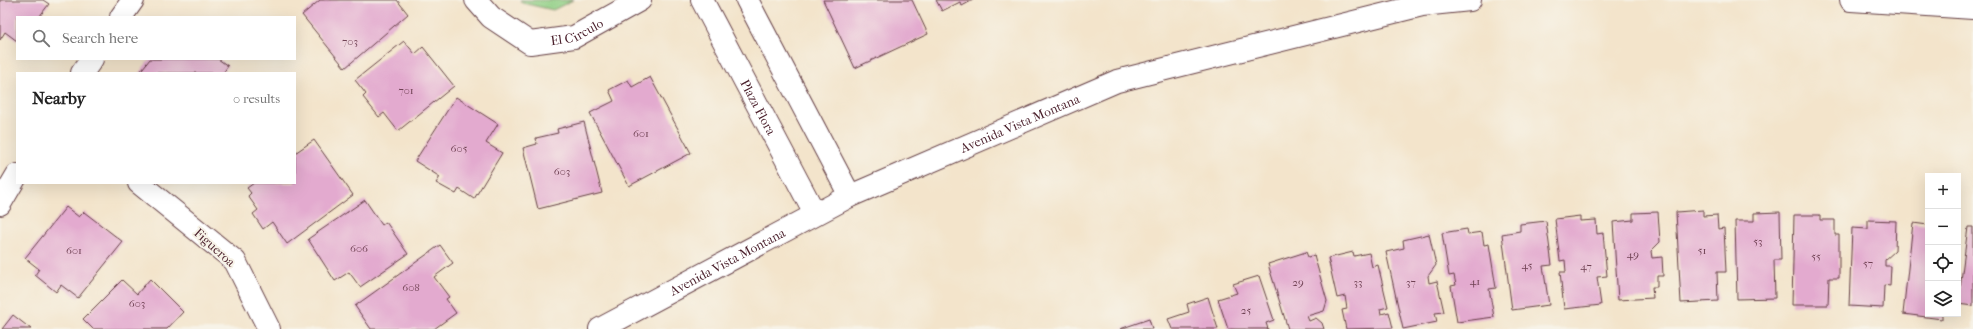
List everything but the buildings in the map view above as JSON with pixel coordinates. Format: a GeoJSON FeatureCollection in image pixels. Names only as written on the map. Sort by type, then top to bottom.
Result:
{"type":"FeatureCollection","features":[{"type":"Feature","properties":{"kind":"street"},"geometry":{"type":"LineString","coordinates":[[122,16],[133,0]]}},
{"type":"Feature","properties":{"kind":"street","name":"El Circulo"},"geometry":{"type":"LineString","coordinates":[[476,0],[491,18],[530,44],[574,37],[640,0]]}},
{"type":"Feature","properties":{"kind":"street","name":"Plaza Flora"},"geometry":{"type":"LineString","coordinates":[[702,0],[815,214]]}},
{"type":"Feature","properties":{"kind":"street"},"geometry":{"type":"LineString","coordinates":[[747,0],[850,196]]}},
{"type":"Feature","properties":{"kind":"street","name":"Avenida Vista Montana"},"geometry":{"type":"LineString","coordinates":[[600,329],[850,196],[1117,81],[1422,5],[1470,0]]}},
{"type":"Feature","properties":{"kind":"street"},"geometry":{"type":"LineString","coordinates":[[1851,0],[1973,8]]}},
{"type":"Feature","properties":{"kind":"street"},"geometry":{"type":"LineString","coordinates":[[83,72],[91,60]]}},
{"type":"Feature","properties":{"kind":"street"},"geometry":{"type":"LineString","coordinates":[[0,204],[16,177]]}},
{"type":"Feature","properties":{"kind":"street","name":"Figueroa"},"geometry":{"type":"LineString","coordinates":[[140,184],[235,262],[269,329]]}},
{"type":"Feature","properties":{"kind":"green space"},"geometry":{"type":"Polygon","coordinates":[[[520,0],[573,0],[553,10],[522,3],[520,0]]]}}]}
